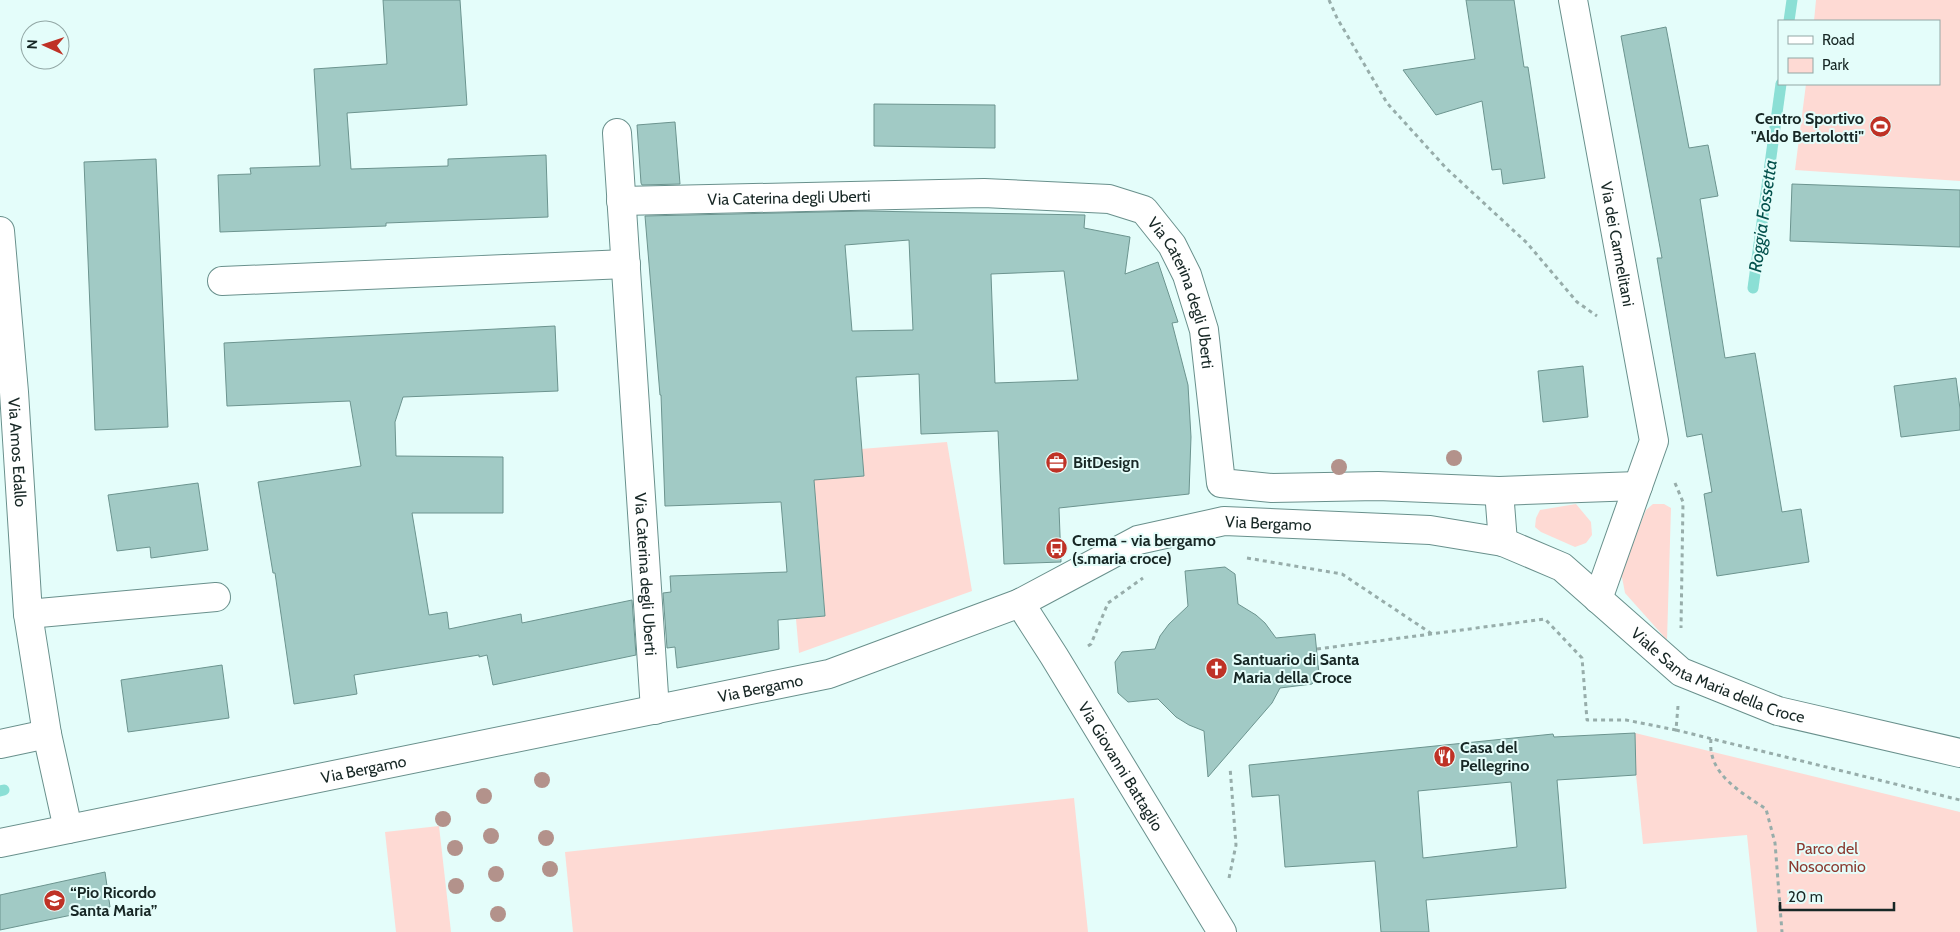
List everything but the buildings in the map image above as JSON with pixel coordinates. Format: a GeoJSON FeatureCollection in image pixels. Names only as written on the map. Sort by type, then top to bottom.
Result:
{"type":"FeatureCollection","features":[{"type":"Feature","properties":{"kind":"street","name":"Via dei Carmelitani"},"geometry":{"type":"LineString","coordinates":[[1573,0],[1654,441],[1598,599]]}},
{"type":"Feature","properties":{"kind":"street","name":"Via Caterina degli Uberti"},"geometry":{"type":"LineString","coordinates":[[617,132],[655,710]]}},
{"type":"Feature","properties":{"kind":"street","name":"Via Caterina degli Uberti"},"geometry":{"type":"LineString","coordinates":[[621,200],[984,193],[1109,199],[1144,210],[1172,245],[1180,260],[1187,275],[1204,330],[1221,483],[1272,488],[1378,486],[1499,490]]}},
{"type":"Feature","properties":{"kind":"street","name":"Via Amos Edallo"},"geometry":{"type":"LineString","coordinates":[[0,231],[14,392],[28,614],[46,734],[68,829]]}},
{"type":"Feature","properties":{"kind":"street"},"geometry":{"type":"LineString","coordinates":[[222,281],[626,264]]}},
{"type":"Feature","properties":{"kind":"street"},"geometry":{"type":"LineString","coordinates":[[1503,542],[1499,490],[1638,486]]}},
{"type":"Feature","properties":{"kind":"street","name":"Via Bergamo"},"geometry":{"type":"LineString","coordinates":[[0,843],[829,674],[1020,603],[1138,540],[1224,521],[1430,530],[1503,542]]}},
{"type":"Feature","properties":{"kind":"street","name":"Viale Santa Maria della Croce"},"geometry":{"type":"LineString","coordinates":[[1503,542],[1562,566],[1681,672],[1778,711],[1960,753]]}},
{"type":"Feature","properties":{"kind":"street"},"geometry":{"type":"LineString","coordinates":[[28,614],[216,597]]}},
{"type":"Feature","properties":{"kind":"street","name":"Via Giovanni Battaglio"},"geometry":{"type":"LineString","coordinates":[[1020,603],[1222,932]]}},
{"type":"Feature","properties":{"kind":"street"},"geometry":{"type":"LineString","coordinates":[[0,744],[46,734]]}},
{"type":"Feature","properties":{"kind":"path"},"geometry":{"type":"LineString","coordinates":[[1329,0],[1337,18],[1387,103],[1446,168],[1527,243],[1577,302],[1636,343]]}},
{"type":"Feature","properties":{"kind":"path"},"geometry":{"type":"LineString","coordinates":[[1238,557],[1342,574],[1432,634]]}},
{"type":"Feature","properties":{"kind":"path"},"geometry":{"type":"LineString","coordinates":[[1054,656],[1091,644],[1108,603],[1146,576]]}},
{"type":"Feature","properties":{"kind":"path"},"geometry":{"type":"LineString","coordinates":[[1317,649],[1545,619],[1582,658],[1587,720],[1626,720],[1676,730]]}},
{"type":"Feature","properties":{"kind":"path"},"geometry":{"type":"LineString","coordinates":[[1711,739],[1710,749],[1715,767],[1731,785],[1766,809],[1775,843],[1782,932]]}},
{"type":"Feature","properties":{"kind":"path"},"geometry":{"type":"LineString","coordinates":[[1202,899],[1229,882],[1236,845],[1230,767]]}},
{"type":"Feature","properties":{"kind":"green space","name":"Centro Sportivo \"Aldo Bertolotti\""},"geometry":{"type":"Polygon","coordinates":[[[1816,0],[1960,0],[1960,181],[1795,170],[1806,85],[1940,85],[1940,20],[1814,20],[1816,0]]]}},
{"type":"Feature","properties":{"kind":"green space"},"geometry":{"type":"Polygon","coordinates":[[[947,442],[972,591],[799,653],[796,619],[825,616],[818,525],[791,482],[861,449],[947,442]]]}},
{"type":"Feature","properties":{"kind":"green space"},"geometry":{"type":"Polygon","coordinates":[[[1576,504],[1591,522],[1592,535],[1586,543],[1575,547],[1541,532],[1535,527],[1536,518],[1540,510],[1576,504]]]}},
{"type":"Feature","properties":{"kind":"green space"},"geometry":{"type":"Polygon","coordinates":[[[1653,504],[1664,504],[1671,508],[1667,640],[1625,593],[1621,572],[1646,510],[1653,504]]]}},
{"type":"Feature","properties":{"kind":"green space","name":"Parco del Nosocomio"},"geometry":{"type":"Polygon","coordinates":[[[1635,733],[1960,812],[1960,932],[1757,932],[1747,835],[1643,844],[1636,775],[1635,733]]]}},
{"type":"Feature","properties":{"kind":"green space"},"geometry":{"type":"Polygon","coordinates":[[[1074,798],[1088,932],[573,932],[565,852],[1074,798]]]}},
{"type":"Feature","properties":{"kind":"green space"},"geometry":{"type":"Polygon","coordinates":[[[439,826],[451,932],[396,932],[385,832],[439,826]]]}},
{"type":"Feature","properties":{"kind":"waterway","name":"Roggia Fossetta"},"geometry":{"type":"LineString","coordinates":[[1789,20],[1792,0]]}},
{"type":"Feature","properties":{"kind":"waterway","name":"Roggia Fossetta"},"geometry":{"type":"LineString","coordinates":[[1753,288],[1781,85]]}},
{"type":"Feature","properties":{"kind":"waterway","name":"Roggia Fossetta"},"geometry":{"type":"LineString","coordinates":[[0,791],[4,790]]}},
{"type":"Feature","properties":{"kind":"place","name":"Centro Sportivo \"Aldo Bertolotti\""},"geometry":{"type":"Point","coordinates":[1880,127]}},
{"type":"Feature","properties":{"kind":"place","name":"BitDesign"},"geometry":{"type":"Point","coordinates":[1057,462]}},
{"type":"Feature","properties":{"kind":"place","name":"Crema - via bergamo (s.maria croce)"},"geometry":{"type":"Point","coordinates":[1056,549]}},
{"type":"Feature","properties":{"kind":"place","name":"Santuario di Santa Maria della Croce"},"geometry":{"type":"Point","coordinates":[1217,668]}},
{"type":"Feature","properties":{"kind":"place","name":"Casa del Pellegrino"},"geometry":{"type":"Point","coordinates":[1444,756]}},
{"type":"Feature","properties":{"kind":"place","name":"“Pio Ricordo Santa Maria”"},"geometry":{"type":"Point","coordinates":[54,901]}}]}
